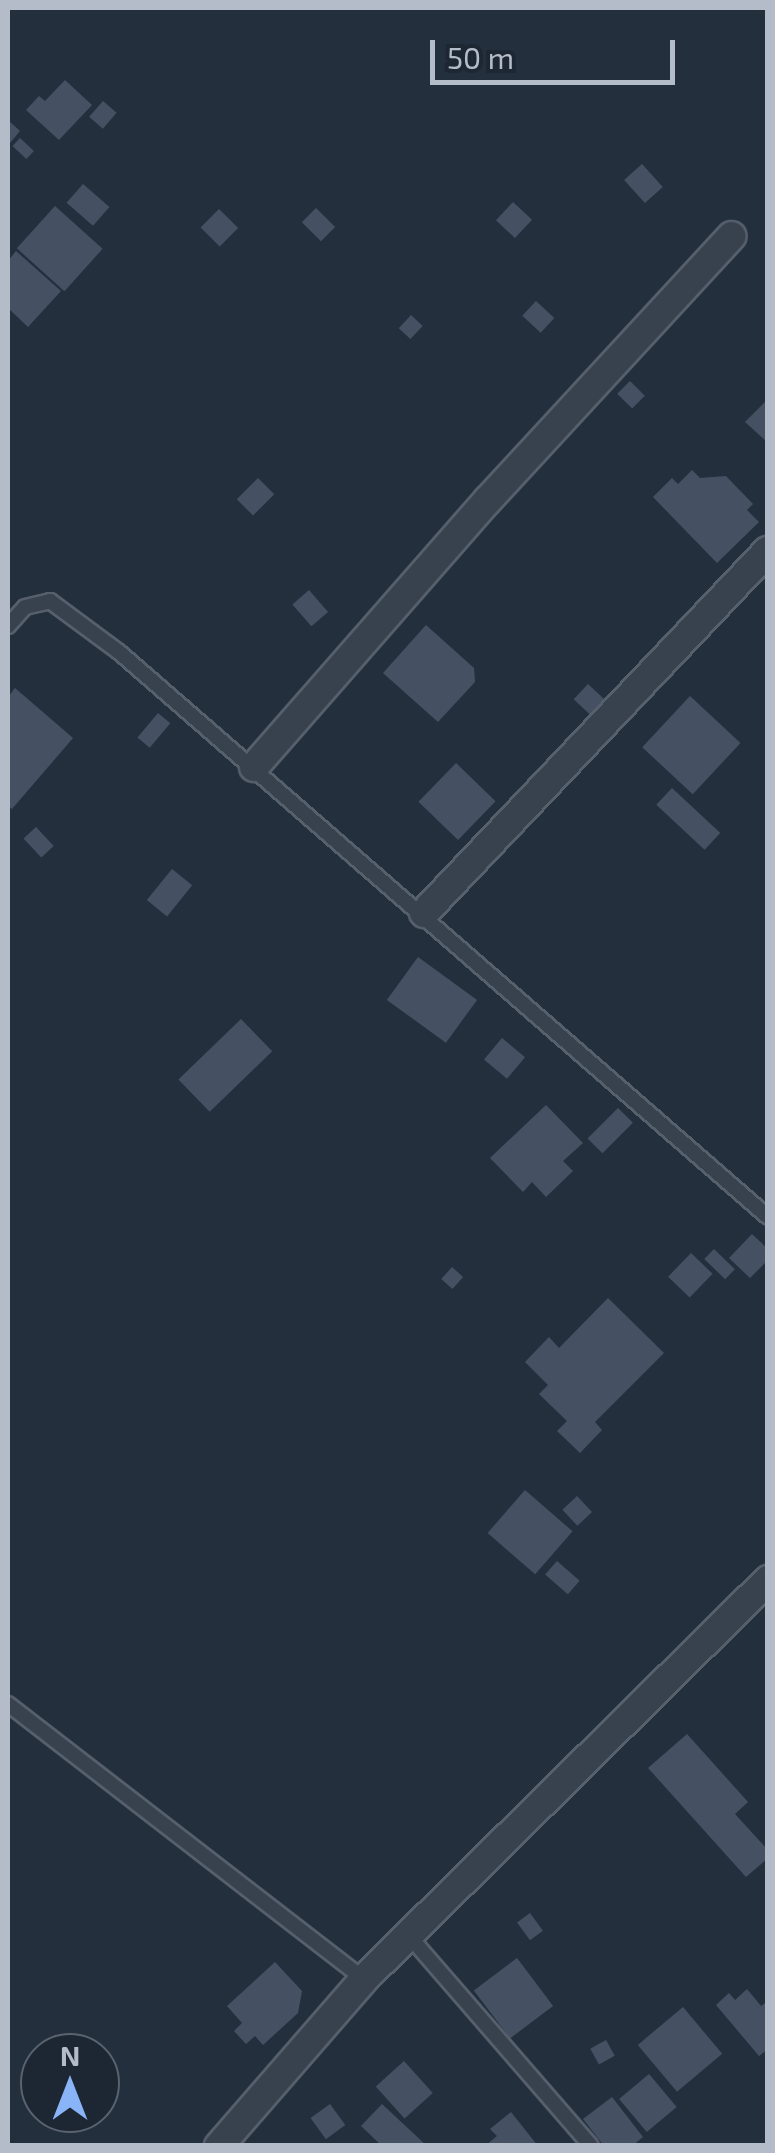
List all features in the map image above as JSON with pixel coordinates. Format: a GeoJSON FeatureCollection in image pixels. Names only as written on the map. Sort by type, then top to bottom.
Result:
{"type":"FeatureCollection","features":[{"type":"Feature","properties":{"kind":"street"},"geometry":{"type":"LineString","coordinates":[[254,766],[500,486],[732,236]]}},
{"type":"Feature","properties":{"kind":"street"},"geometry":{"type":"LineString","coordinates":[[424,913],[768,551]]}},
{"type":"Feature","properties":{"kind":"street"},"geometry":{"type":"LineString","coordinates":[[219,2146],[364,1978],[765,1588]]}},
{"type":"Feature","properties":{"kind":"lane"},"geometry":{"type":"LineString","coordinates":[[8,626],[25,607],[50,601],[119,652],[424,913],[768,1216]]}},
{"type":"Feature","properties":{"kind":"lane"},"geometry":{"type":"LineString","coordinates":[[8,1704],[364,1978]]}},
{"type":"Feature","properties":{"kind":"lane"},"geometry":{"type":"LineString","coordinates":[[410,1937],[591,2146]]}},
{"type":"Feature","properties":{"kind":"building"},"geometry":{"type":"Polygon","coordinates":[[[65,80],[92,105],[59,140],[26,110],[39,96],[45,101],[65,80]]]}},
{"type":"Feature","properties":{"kind":"building"},"geometry":{"type":"Polygon","coordinates":[[[103,101],[117,113],[103,129],[89,117],[103,101]]]}},
{"type":"Feature","properties":{"kind":"building"},"geometry":{"type":"Polygon","coordinates":[[[8,120],[20,131],[10,143],[8,140],[8,120]]]}},
{"type":"Feature","properties":{"kind":"building"},"geometry":{"type":"Polygon","coordinates":[[[20,138],[34,151],[26,159],[12,146],[20,138]]]}},
{"type":"Feature","properties":{"kind":"building"},"geometry":{"type":"Polygon","coordinates":[[[642,164],[663,187],[645,203],[624,180],[642,164]]]}},
{"type":"Feature","properties":{"kind":"building"},"geometry":{"type":"Polygon","coordinates":[[[83,184],[109,207],[93,226],[67,203],[83,184]]]}},
{"type":"Feature","properties":{"kind":"building"},"geometry":{"type":"Polygon","coordinates":[[[513,202],[532,220],[515,238],[496,220],[513,202]]]}},
{"type":"Feature","properties":{"kind":"building"},"geometry":{"type":"Polygon","coordinates":[[[55,206],[103,249],[64,291],[17,248],[55,206]]]}},
{"type":"Feature","properties":{"kind":"building"},"geometry":{"type":"Polygon","coordinates":[[[316,208],[335,227],[321,241],[302,222],[316,208]]]}},
{"type":"Feature","properties":{"kind":"building"},"geometry":{"type":"Polygon","coordinates":[[[219,209],[238,228],[220,246],[201,227],[219,209]]]}},
{"type":"Feature","properties":{"kind":"building"},"geometry":{"type":"Polygon","coordinates":[[[16,251],[61,291],[28,327],[8,308],[8,261],[16,251]]]}},
{"type":"Feature","properties":{"kind":"building"},"geometry":{"type":"Polygon","coordinates":[[[536,301],[554,318],[541,333],[522,316],[536,301]]]}},
{"type":"Feature","properties":{"kind":"building"},"geometry":{"type":"Polygon","coordinates":[[[411,315],[423,326],[410,339],[399,328],[411,315]]]}},
{"type":"Feature","properties":{"kind":"building"},"geometry":{"type":"Polygon","coordinates":[[[630,381],[645,396],[632,409],[617,394],[630,381]]]}},
{"type":"Feature","properties":{"kind":"building"},"geometry":{"type":"Polygon","coordinates":[[[768,399],[768,443],[745,422],[768,399]]]}},
{"type":"Feature","properties":{"kind":"building"},"geometry":{"type":"Polygon","coordinates":[[[692,470],[700,478],[726,476],[753,504],[747,510],[759,522],[717,563],[653,497],[672,478],[678,484],[692,470]]]}},
{"type":"Feature","properties":{"kind":"building"},"geometry":{"type":"Polygon","coordinates":[[[258,478],[274,494],[253,515],[237,499],[258,478]]]}},
{"type":"Feature","properties":{"kind":"building"},"geometry":{"type":"Polygon","coordinates":[[[309,590],[328,612],[311,626],[292,604],[309,590]]]}},
{"type":"Feature","properties":{"kind":"building"},"geometry":{"type":"Polygon","coordinates":[[[426,625],[474,668],[475,682],[438,722],[383,673],[426,625]]]}},
{"type":"Feature","properties":{"kind":"building"},"geometry":{"type":"Polygon","coordinates":[[[588,684],[605,700],[590,715],[574,699],[588,684]]]}},
{"type":"Feature","properties":{"kind":"building"},"geometry":{"type":"Polygon","coordinates":[[[15,688],[73,738],[12,809],[8,806],[8,697],[15,688]]]}},
{"type":"Feature","properties":{"kind":"building"},"geometry":{"type":"Polygon","coordinates":[[[690,696],[740,743],[693,794],[642,747],[690,696]]]}},
{"type":"Feature","properties":{"kind":"building"},"geometry":{"type":"Polygon","coordinates":[[[158,713],[170,723],[150,748],[137,738],[158,713]]]}},
{"type":"Feature","properties":{"kind":"building"},"geometry":{"type":"Polygon","coordinates":[[[456,763],[496,801],[458,840],[418,802],[456,763]]]}},
{"type":"Feature","properties":{"kind":"building"},"geometry":{"type":"Polygon","coordinates":[[[672,788],[720,833],[705,850],[656,805],[672,788]]]}},
{"type":"Feature","properties":{"kind":"building"},"geometry":{"type":"Polygon","coordinates":[[[36,827],[54,846],[41,858],[24,839],[36,827]]]}},
{"type":"Feature","properties":{"kind":"building"},"geometry":{"type":"Polygon","coordinates":[[[172,869],[192,885],[167,916],[147,900],[172,869]]]}},
{"type":"Feature","properties":{"kind":"building"},"geometry":{"type":"Polygon","coordinates":[[[418,957],[477,1000],[446,1043],[387,1000],[418,957]]]}},
{"type":"Feature","properties":{"kind":"building"},"geometry":{"type":"Polygon","coordinates":[[[241,1019],[272,1051],[210,1112],[178,1079],[241,1019]]]}},
{"type":"Feature","properties":{"kind":"building"},"geometry":{"type":"Polygon","coordinates":[[[502,1038],[525,1057],[507,1079],[484,1059],[502,1038]]]}},
{"type":"Feature","properties":{"kind":"building"},"geometry":{"type":"Polygon","coordinates":[[[546,1105],[583,1143],[563,1161],[573,1171],[546,1197],[532,1182],[523,1192],[490,1158],[546,1105]]]}},
{"type":"Feature","properties":{"kind":"building"},"geometry":{"type":"Polygon","coordinates":[[[618,1108],[633,1123],[602,1153],[588,1138],[618,1108]]]}},
{"type":"Feature","properties":{"kind":"building"},"geometry":{"type":"Polygon","coordinates":[[[752,1234],[768,1249],[768,1260],[750,1278],[729,1258],[752,1234]]]}},
{"type":"Feature","properties":{"kind":"building"},"geometry":{"type":"Polygon","coordinates":[[[714,1249],[735,1269],[725,1279],[704,1259],[714,1249]]]}},
{"type":"Feature","properties":{"kind":"building"},"geometry":{"type":"Polygon","coordinates":[[[691,1253],[713,1274],[690,1298],[668,1277],[691,1253]]]}},
{"type":"Feature","properties":{"kind":"building"},"geometry":{"type":"Polygon","coordinates":[[[452,1267],[463,1277],[452,1289],[441,1279],[452,1267]]]}},
{"type":"Feature","properties":{"kind":"building"},"geometry":{"type":"Polygon","coordinates":[[[608,1298],[664,1353],[595,1422],[602,1430],[580,1453],[557,1431],[567,1421],[539,1394],[548,1385],[525,1362],[549,1337],[559,1348],[608,1298]]]}},
{"type":"Feature","properties":{"kind":"building"},"geometry":{"type":"Polygon","coordinates":[[[525,1490],[573,1531],[535,1574],[488,1533],[525,1490]]]}},
{"type":"Feature","properties":{"kind":"building"},"geometry":{"type":"Polygon","coordinates":[[[577,1496],[592,1512],[577,1526],[562,1510],[577,1496]]]}},
{"type":"Feature","properties":{"kind":"building"},"geometry":{"type":"Polygon","coordinates":[[[557,1561],[580,1581],[568,1594],[545,1575],[557,1561]]]}},
{"type":"Feature","properties":{"kind":"building"},"geometry":{"type":"Polygon","coordinates":[[[687,1734],[748,1802],[735,1814],[768,1850],[768,1858],[746,1877],[648,1768],[687,1734]]]}},
{"type":"Feature","properties":{"kind":"building"},"geometry":{"type":"Polygon","coordinates":[[[530,1913],[543,1931],[530,1940],[517,1922],[530,1913]]]}},
{"type":"Feature","properties":{"kind":"building"},"geometry":{"type":"Polygon","coordinates":[[[517,1958],[553,2006],[510,2038],[474,1990],[517,1958]]]}},
{"type":"Feature","properties":{"kind":"building"},"geometry":{"type":"Polygon","coordinates":[[[275,1962],[302,1991],[298,2013],[263,2045],[255,2036],[246,2044],[234,2031],[242,2023],[227,2006],[275,1962]]]}},
{"type":"Feature","properties":{"kind":"building"},"geometry":{"type":"Polygon","coordinates":[[[747,1989],[761,2006],[768,2001],[768,2049],[759,2056],[716,2005],[729,1993],[735,2000],[747,1989]]]}},
{"type":"Feature","properties":{"kind":"building"},"geometry":{"type":"Polygon","coordinates":[[[683,2007],[722,2054],[677,2092],[638,2045],[683,2007]]]}},
{"type":"Feature","properties":{"kind":"building"},"geometry":{"type":"Polygon","coordinates":[[[606,2040],[615,2056],[599,2064],[590,2049],[606,2040]]]}},
{"type":"Feature","properties":{"kind":"building"},"geometry":{"type":"Polygon","coordinates":[[[404,2061],[433,2093],[405,2118],[376,2086],[404,2061]]]}},
{"type":"Feature","properties":{"kind":"building"},"geometry":{"type":"Polygon","coordinates":[[[649,2074],[677,2107],[647,2132],[619,2099],[649,2074]]]}},
{"type":"Feature","properties":{"kind":"building"},"geometry":{"type":"Polygon","coordinates":[[[612,2097],[643,2137],[632,2146],[604,2146],[583,2119],[612,2097]]]}},
{"type":"Feature","properties":{"kind":"building"},"geometry":{"type":"Polygon","coordinates":[[[330,2104],[345,2125],[326,2139],[311,2118],[330,2104]]]}},
{"type":"Feature","properties":{"kind":"building"},"geometry":{"type":"Polygon","coordinates":[[[382,2104],[427,2146],[382,2146],[361,2126],[382,2104]]]}},
{"type":"Feature","properties":{"kind":"building"},"geometry":{"type":"Polygon","coordinates":[[[511,2112],[538,2146],[485,2146],[497,2136],[490,2129],[511,2112]]]}}]}
